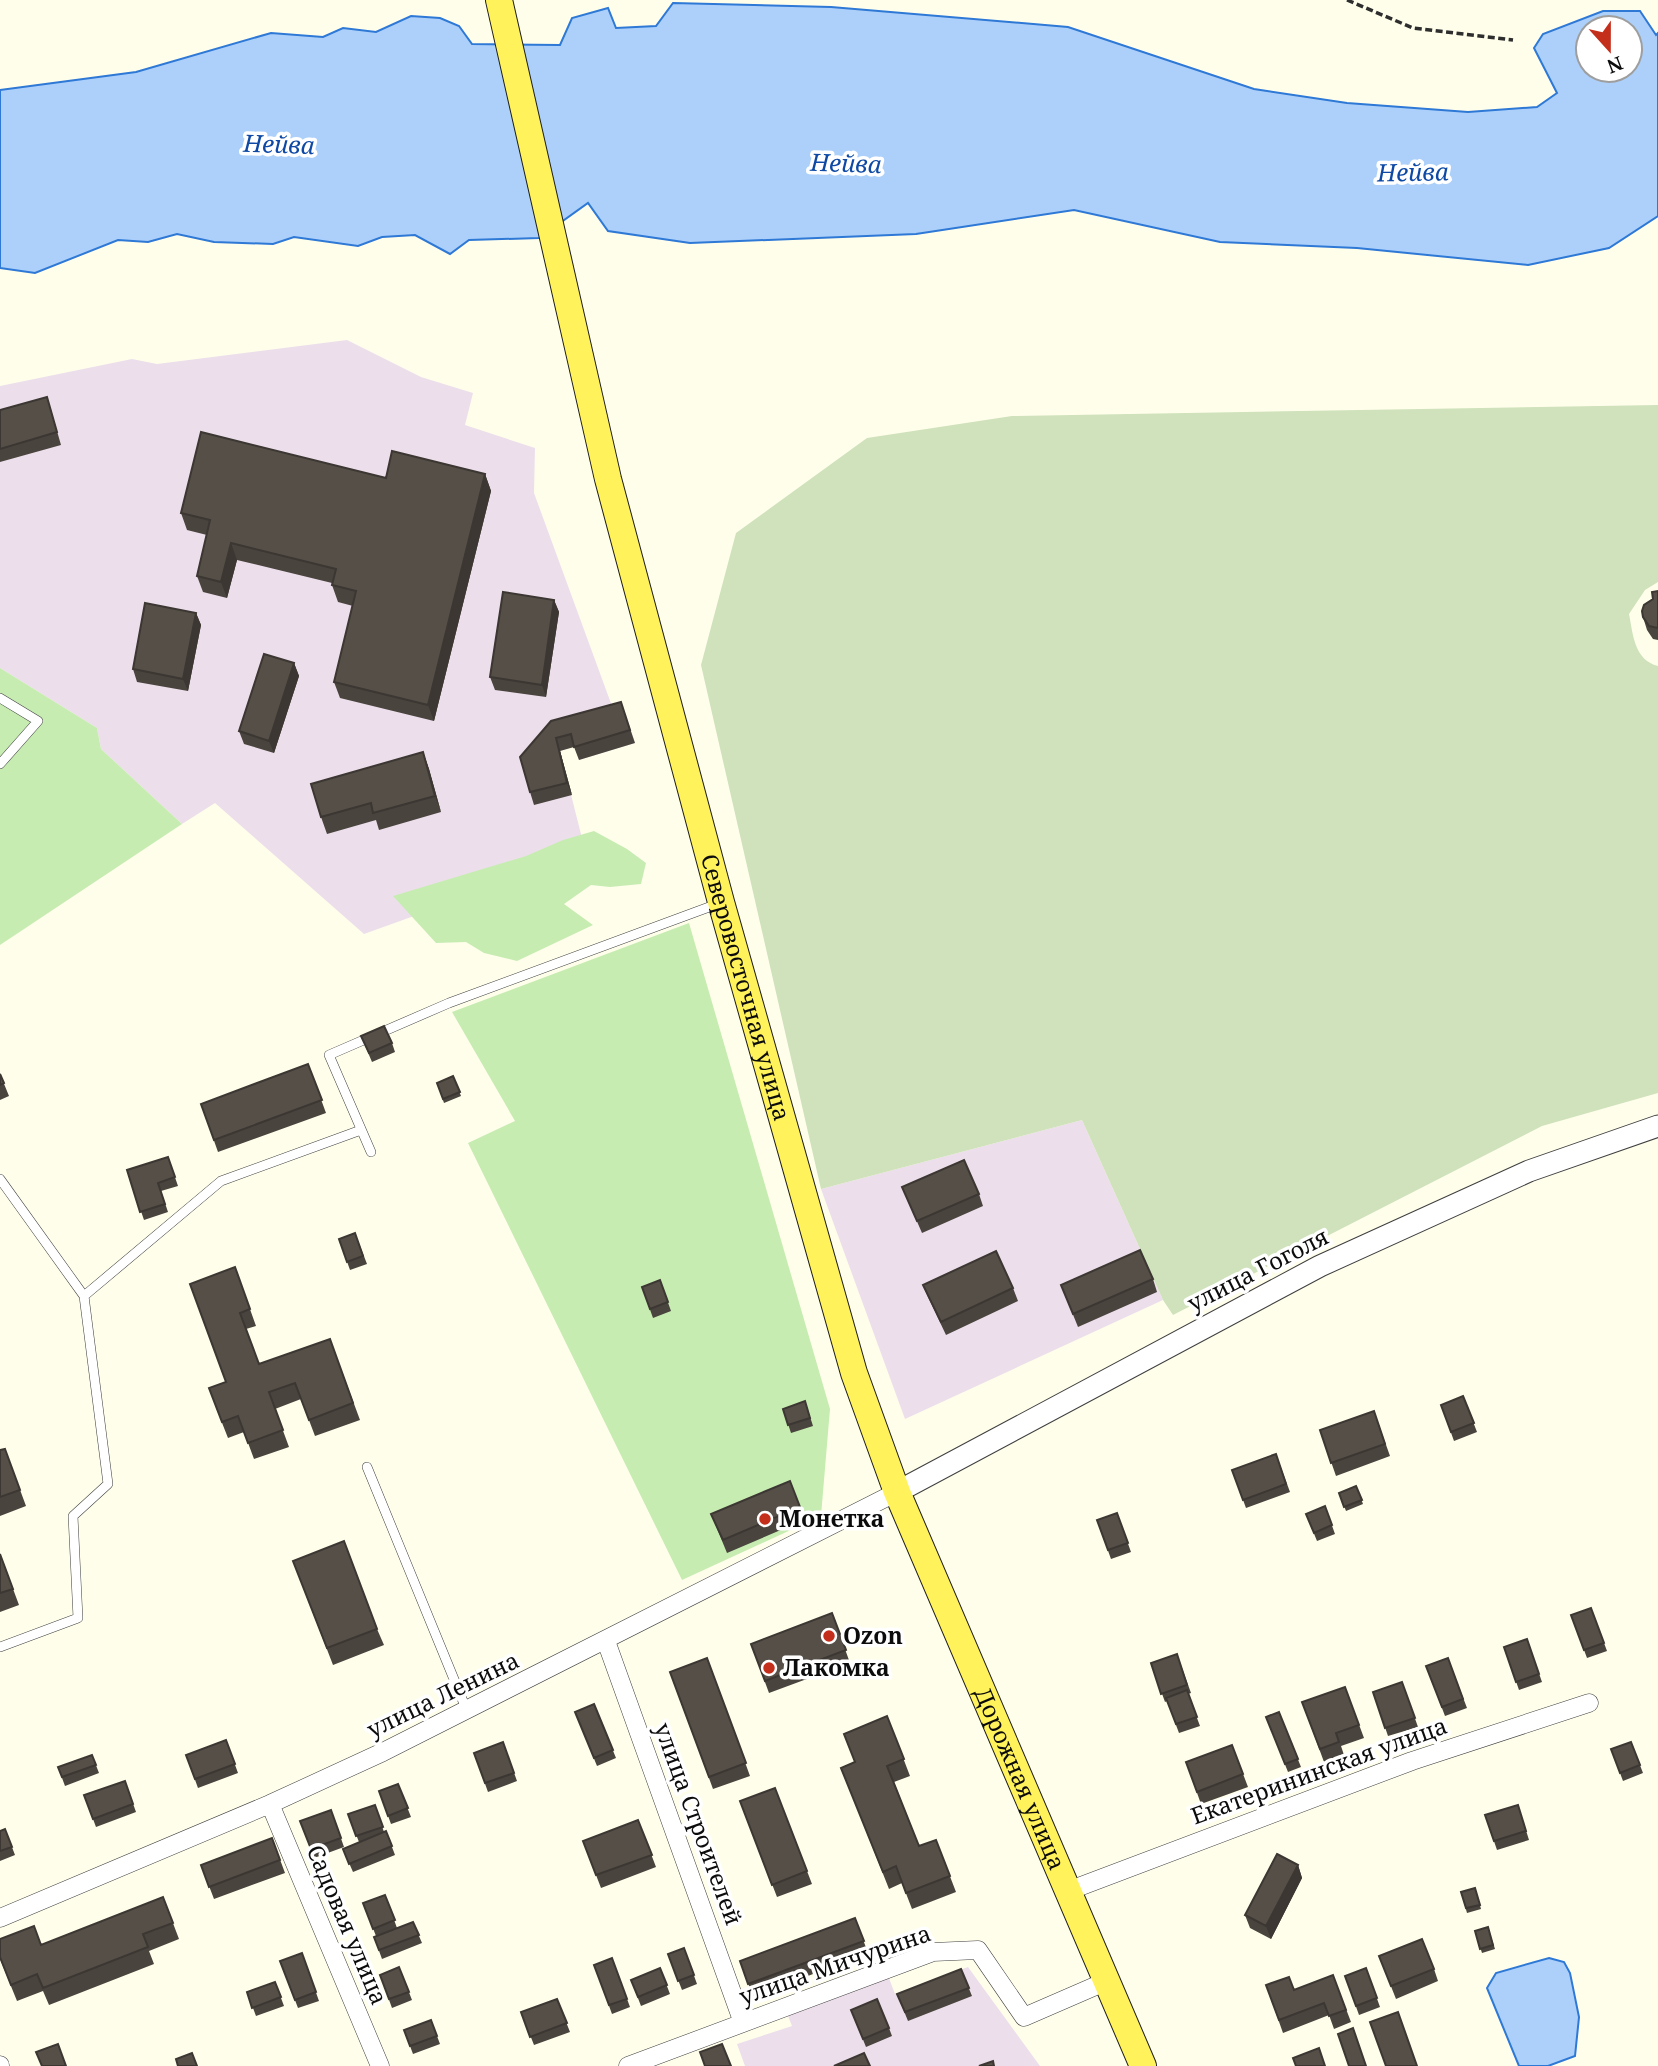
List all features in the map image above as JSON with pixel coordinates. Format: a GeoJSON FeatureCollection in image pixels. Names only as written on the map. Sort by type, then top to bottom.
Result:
{"type":"FeatureCollection","features":[{"type":"Feature","properties":{"kind":"main road","name":"Северовосточная улица"},"geometry":{"type":"LineString","coordinates":[[499,0],[608,479],[721,902],[854,1373],[897,1492]]}},
{"type":"Feature","properties":{"kind":"main road","name":"Дорожная улица"},"geometry":{"type":"LineString","coordinates":[[897,1492],[1143,2066]]}},
{"type":"Feature","properties":{"kind":"street","name":"улица Гоголя"},"geometry":{"type":"LineString","coordinates":[[897,1492],[1320,1266],[1529,1171],[1658,1126]]}},
{"type":"Feature","properties":{"kind":"street","name":"улица Ленина"},"geometry":{"type":"LineString","coordinates":[[0,1918],[270,1804],[383,1752],[897,1492]]}},
{"type":"Feature","properties":{"kind":"street","name":"улица Строителей"},"geometry":{"type":"LineString","coordinates":[[606,1641],[743,2023]]}},
{"type":"Feature","properties":{"kind":"street","name":"Екатерининская улица"},"geometry":{"type":"LineString","coordinates":[[1068,1891],[1412,1761],[1589,1703]]}},
{"type":"Feature","properties":{"kind":"street","name":"Садовая улица"},"geometry":{"type":"LineString","coordinates":[[270,1804],[380,2066]]}},
{"type":"Feature","properties":{"kind":"street","name":"улица Мичурина"},"geometry":{"type":"LineString","coordinates":[[628,2066],[933,1952],[978,1950],[1024,2017],[1107,1981]]}},
{"type":"Feature","properties":{"kind":"lane"},"geometry":{"type":"LineString","coordinates":[[0,698],[38,721],[0,764]]}},
{"type":"Feature","properties":{"kind":"lane"},"geometry":{"type":"LineString","coordinates":[[371,1152],[329,1055],[449,1003],[721,902]]}},
{"type":"Feature","properties":{"kind":"lane"},"geometry":{"type":"LineString","coordinates":[[85,1296],[221,1181],[361,1129]]}},
{"type":"Feature","properties":{"kind":"lane"},"geometry":{"type":"LineString","coordinates":[[0,1179],[85,1296],[108,1485],[73,1517],[78,1618],[0,1647]]}},
{"type":"Feature","properties":{"kind":"lane"},"geometry":{"type":"LineString","coordinates":[[367,1467],[467,1711]]}},
{"type":"Feature","properties":{"kind":"path"},"geometry":{"type":"LineString","coordinates":[[1347,0],[1413,28],[1513,40]]}},
{"type":"Feature","properties":{"kind":"shaded area"},"geometry":{"type":"Polygon","coordinates":[[[347,340],[421,377],[473,393],[465,425],[535,448],[534,493],[616,717],[626,714],[635,743],[579,760],[575,746],[560,751],[586,854],[364,934],[215,803],[182,824],[101,749],[97,728],[0,668],[0,386],[132,359],[157,364],[347,340]]]}},
{"type":"Feature","properties":{"kind":"shaded area"},"geometry":{"type":"Polygon","coordinates":[[[1082,1120],[1163,1300],[905,1419],[821,1189],[1082,1120]]]}},
{"type":"Feature","properties":{"kind":"shaded area"},"geometry":{"type":"Polygon","coordinates":[[[968,1967],[1040,2066],[745,2066],[737,2044],[792,2026],[786,2011],[887,1973],[895,1994],[968,1967]]]}},
{"type":"Feature","properties":{"kind":"green space"},"geometry":{"type":"Polygon","coordinates":[[[1658,405],[1658,582],[1645,590],[1629,614],[1639,652],[1650,663],[1658,666],[1658,1093],[1542,1126],[1173,1315],[1163,1300],[1082,1120],[821,1189],[701,665],[736,533],[867,438],[1012,416],[1658,405]]]}},
{"type":"Feature","properties":{"kind":"green space"},"geometry":{"type":"Polygon","coordinates":[[[0,668],[97,728],[101,749],[182,824],[0,945],[0,668]]]}},
{"type":"Feature","properties":{"kind":"green space"},"geometry":{"type":"Polygon","coordinates":[[[594,831],[646,863],[641,884],[610,887],[591,885],[564,904],[593,925],[517,961],[484,953],[466,942],[436,943],[393,896],[526,856],[563,840],[594,831]]]}},
{"type":"Feature","properties":{"kind":"green space"},"geometry":{"type":"Polygon","coordinates":[[[689,923],[830,1409],[821,1516],[682,1580],[468,1143],[515,1121],[452,1012],[689,923]]]}},
{"type":"Feature","properties":{"kind":"water","name":"Нейва"},"geometry":{"type":"Polygon","coordinates":[[[673,3],[831,7],[1068,27],[1254,89],[1347,103],[1468,112],[1537,107],[1557,93],[1534,48],[1543,34],[1574,22],[1574,84],[1644,84],[1644,17],[1656,35],[1658,33],[1658,216],[1609,248],[1528,265],[1357,248],[1220,242],[1074,210],[916,234],[690,243],[608,231],[588,203],[539,238],[469,240],[450,254],[415,235],[382,237],[358,246],[294,237],[273,244],[214,242],[177,234],[148,242],[118,240],[35,273],[0,268],[0,90],[136,72],[271,33],[323,37],[343,28],[376,32],[411,16],[440,18],[459,26],[472,44],[560,45],[572,18],[608,8],[616,28],[656,26],[673,3]]]}},
{"type":"Feature","properties":{"kind":"water"},"geometry":{"type":"Polygon","coordinates":[[[1603,11],[1640,11],[1642,14],[1595,14],[1603,11]]]}},
{"type":"Feature","properties":{"kind":"water"},"geometry":{"type":"Polygon","coordinates":[[[1549,1958],[1564,1962],[1570,1973],[1579,2017],[1575,2056],[1548,2066],[1519,2066],[1487,1988],[1496,1973],[1549,1958]]]}},
{"type":"Feature","properties":{"kind":"building"},"geometry":{"type":"Polygon","coordinates":[[[47,397],[57,432],[0,449],[0,410],[47,397]]]}},
{"type":"Feature","properties":{"kind":"building"},"geometry":{"type":"Polygon","coordinates":[[[201,432],[386,478],[392,451],[485,474],[428,705],[334,682],[356,591],[332,585],[336,569],[231,543],[221,582],[197,576],[210,520],[181,513],[201,432]]]}},
{"type":"Feature","properties":{"kind":"building"},"geometry":{"type":"Polygon","coordinates":[[[1658,591],[1658,628],[1649,626],[1642,611],[1644,605],[1653,599],[1652,592],[1658,591]]]}},
{"type":"Feature","properties":{"kind":"building"},"geometry":{"type":"Polygon","coordinates":[[[503,592],[554,600],[542,685],[490,677],[503,592]]]}},
{"type":"Feature","properties":{"kind":"building"},"geometry":{"type":"Polygon","coordinates":[[[145,603],[196,613],[183,679],[133,669],[145,603]]]}},
{"type":"Feature","properties":{"kind":"building"},"geometry":{"type":"Polygon","coordinates":[[[264,654],[294,663],[269,741],[239,731],[264,654]]]}},
{"type":"Feature","properties":{"kind":"building"},"geometry":{"type":"Polygon","coordinates":[[[621,702],[630,730],[574,747],[571,734],[556,738],[567,783],[530,792],[520,757],[551,721],[621,702]]]}},
{"type":"Feature","properties":{"kind":"building"},"geometry":{"type":"Polygon","coordinates":[[[423,752],[435,796],[373,813],[371,803],[321,817],[311,784],[423,752]]]}},
{"type":"Feature","properties":{"kind":"building"},"geometry":{"type":"Polygon","coordinates":[[[384,1026],[392,1043],[369,1053],[361,1036],[384,1026]]]}},
{"type":"Feature","properties":{"kind":"building"},"geometry":{"type":"Polygon","coordinates":[[[308,1064],[322,1100],[214,1140],[201,1104],[308,1064]]]}},
{"type":"Feature","properties":{"kind":"building"},"geometry":{"type":"Polygon","coordinates":[[[453,1076],[460,1092],[443,1099],[437,1083],[453,1076]]]}},
{"type":"Feature","properties":{"kind":"building"},"geometry":{"type":"Polygon","coordinates":[[[168,1157],[175,1177],[158,1183],[165,1204],[140,1212],[127,1170],[168,1157]]]}},
{"type":"Feature","properties":{"kind":"building"},"geometry":{"type":"Polygon","coordinates":[[[964,1160],[979,1194],[917,1221],[902,1187],[964,1160]]]}},
{"type":"Feature","properties":{"kind":"building"},"geometry":{"type":"Polygon","coordinates":[[[355,1233],[363,1256],[347,1262],[339,1239],[355,1233]]]}},
{"type":"Feature","properties":{"kind":"building"},"geometry":{"type":"Polygon","coordinates":[[[1140,1250],[1153,1279],[1073,1314],[1061,1285],[1140,1250]]]}},
{"type":"Feature","properties":{"kind":"building"},"geometry":{"type":"Polygon","coordinates":[[[996,1251],[1013,1288],[941,1322],[923,1285],[996,1251]]]}},
{"type":"Feature","properties":{"kind":"building"},"geometry":{"type":"Polygon","coordinates":[[[235,1267],[250,1309],[240,1313],[259,1364],[330,1339],[353,1403],[309,1420],[295,1383],[269,1392],[283,1430],[248,1443],[238,1416],[222,1422],[209,1388],[226,1382],[190,1284],[235,1267]]]}},
{"type":"Feature","properties":{"kind":"building"},"geometry":{"type":"Polygon","coordinates":[[[660,1280],[668,1302],[650,1309],[642,1287],[660,1280]]]}},
{"type":"Feature","properties":{"kind":"building"},"geometry":{"type":"Polygon","coordinates":[[[1463,1396],[1474,1423],[1451,1432],[1441,1405],[1463,1396]]]}},
{"type":"Feature","properties":{"kind":"building"},"geometry":{"type":"Polygon","coordinates":[[[805,1401],[810,1418],[788,1425],[783,1409],[805,1401]]]}},
{"type":"Feature","properties":{"kind":"building"},"geometry":{"type":"Polygon","coordinates":[[[1374,1411],[1385,1444],[1331,1463],[1320,1430],[1374,1411]]]}},
{"type":"Feature","properties":{"kind":"building"},"geometry":{"type":"Polygon","coordinates":[[[5,1449],[20,1490],[0,1497],[0,1450],[5,1449]]]}},
{"type":"Feature","properties":{"kind":"building"},"geometry":{"type":"Polygon","coordinates":[[[1276,1454],[1286,1484],[1243,1500],[1232,1470],[1276,1454]]]}},
{"type":"Feature","properties":{"kind":"building"},"geometry":{"type":"Polygon","coordinates":[[[790,1481],[800,1507],[723,1540],[711,1514],[790,1481]]]}},
{"type":"Feature","properties":{"kind":"building"},"geometry":{"type":"Polygon","coordinates":[[[1356,1486],[1362,1500],[1344,1507],[1339,1493],[1356,1486]]]}},
{"type":"Feature","properties":{"kind":"building"},"geometry":{"type":"Polygon","coordinates":[[[1325,1506],[1332,1525],[1314,1533],[1306,1514],[1325,1506]]]}},
{"type":"Feature","properties":{"kind":"building"},"geometry":{"type":"Polygon","coordinates":[[[1117,1513],[1128,1543],[1108,1550],[1097,1520],[1117,1513]]]}},
{"type":"Feature","properties":{"kind":"building"},"geometry":{"type":"Polygon","coordinates":[[[344,1541],[377,1629],[327,1648],[293,1561],[344,1541]]]}},
{"type":"Feature","properties":{"kind":"building"},"geometry":{"type":"Polygon","coordinates":[[[0,1554],[13,1589],[0,1593],[0,1554]]]}},
{"type":"Feature","properties":{"kind":"building"},"geometry":{"type":"Polygon","coordinates":[[[1591,1608],[1604,1643],[1584,1650],[1571,1615],[1591,1608]]]}},
{"type":"Feature","properties":{"kind":"building"},"geometry":{"type":"Polygon","coordinates":[[[832,1613],[846,1650],[765,1681],[751,1644],[832,1613]]]}},
{"type":"Feature","properties":{"kind":"building"},"geometry":{"type":"Polygon","coordinates":[[[1527,1639],[1539,1674],[1516,1682],[1504,1647],[1527,1639]]]}},
{"type":"Feature","properties":{"kind":"building"},"geometry":{"type":"Polygon","coordinates":[[[1177,1654],[1187,1685],[1161,1694],[1151,1663],[1177,1654]]]}},
{"type":"Feature","properties":{"kind":"building"},"geometry":{"type":"Polygon","coordinates":[[[707,1658],[746,1763],[709,1777],[670,1672],[707,1658]]]}},
{"type":"Feature","properties":{"kind":"building"},"geometry":{"type":"Polygon","coordinates":[[[1448,1658],[1463,1699],[1442,1707],[1426,1666],[1448,1658]]]}},
{"type":"Feature","properties":{"kind":"building"},"geometry":{"type":"Polygon","coordinates":[[[1402,1682],[1415,1718],[1385,1728],[1373,1692],[1402,1682]]]}},
{"type":"Feature","properties":{"kind":"building"},"geometry":{"type":"Polygon","coordinates":[[[1345,1687],[1359,1725],[1336,1733],[1339,1742],[1320,1749],[1302,1702],[1345,1687]]]}},
{"type":"Feature","properties":{"kind":"building"},"geometry":{"type":"Polygon","coordinates":[[[1187,1690],[1197,1717],[1176,1724],[1166,1698],[1187,1690]]]}},
{"type":"Feature","properties":{"kind":"building"},"geometry":{"type":"Polygon","coordinates":[[[594,1704],[613,1750],[594,1758],[575,1712],[594,1704]]]}},
{"type":"Feature","properties":{"kind":"building"},"geometry":{"type":"Polygon","coordinates":[[[1279,1712],[1298,1759],[1285,1764],[1266,1717],[1279,1712]]]}},
{"type":"Feature","properties":{"kind":"building"},"geometry":{"type":"Polygon","coordinates":[[[887,1716],[904,1759],[887,1766],[919,1846],[936,1840],[950,1876],[906,1893],[896,1866],[883,1872],[841,1768],[855,1762],[844,1734],[887,1716]]]}},
{"type":"Feature","properties":{"kind":"building"},"geometry":{"type":"Polygon","coordinates":[[[226,1740],[235,1764],[195,1779],[186,1755],[226,1740]]]}},
{"type":"Feature","properties":{"kind":"building"},"geometry":{"type":"Polygon","coordinates":[[[503,1742],[514,1773],[485,1783],[474,1753],[503,1742]]]}},
{"type":"Feature","properties":{"kind":"building"},"geometry":{"type":"Polygon","coordinates":[[[1631,1742],[1640,1765],[1620,1773],[1611,1749],[1631,1742]]]}},
{"type":"Feature","properties":{"kind":"building"},"geometry":{"type":"Polygon","coordinates":[[[1232,1745],[1243,1774],[1197,1792],[1186,1762],[1232,1745]]]}},
{"type":"Feature","properties":{"kind":"building"},"geometry":{"type":"Polygon","coordinates":[[[92,1755],[96,1765],[62,1777],[58,1767],[92,1755]]]}},
{"type":"Feature","properties":{"kind":"building"},"geometry":{"type":"Polygon","coordinates":[[[125,1781],[133,1804],[93,1819],[84,1795],[125,1781]]]}},
{"type":"Feature","properties":{"kind":"building"},"geometry":{"type":"Polygon","coordinates":[[[398,1784],[408,1808],[388,1816],[379,1791],[398,1784]]]}},
{"type":"Feature","properties":{"kind":"building"},"geometry":{"type":"Polygon","coordinates":[[[775,1788],[807,1871],[772,1885],[740,1801],[775,1788]]]}},
{"type":"Feature","properties":{"kind":"building"},"geometry":{"type":"Polygon","coordinates":[[[375,1805],[383,1827],[356,1836],[348,1814],[375,1805]]]}},
{"type":"Feature","properties":{"kind":"building"},"geometry":{"type":"Polygon","coordinates":[[[1518,1805],[1526,1831],[1494,1841],[1485,1815],[1518,1805]]]}},
{"type":"Feature","properties":{"kind":"building"},"geometry":{"type":"Polygon","coordinates":[[[331,1810],[341,1838],[311,1849],[300,1821],[331,1810]]]}},
{"type":"Feature","properties":{"kind":"building"},"geometry":{"type":"Polygon","coordinates":[[[638,1820],[652,1855],[596,1875],[583,1841],[638,1820]]]}},
{"type":"Feature","properties":{"kind":"building"},"geometry":{"type":"Polygon","coordinates":[[[5,1829],[12,1847],[0,1851],[0,1831],[5,1829]]]}},
{"type":"Feature","properties":{"kind":"building"},"geometry":{"type":"Polygon","coordinates":[[[386,1831],[392,1846],[349,1864],[343,1849],[386,1831]]]}},
{"type":"Feature","properties":{"kind":"building"},"geometry":{"type":"Polygon","coordinates":[[[272,1838],[280,1860],[209,1887],[201,1865],[272,1838]]]}},
{"type":"Feature","properties":{"kind":"building"},"geometry":{"type":"Polygon","coordinates":[[[1277,1854],[1298,1865],[1266,1926],[1245,1915],[1277,1854]]]}},
{"type":"Feature","properties":{"kind":"building"},"geometry":{"type":"Polygon","coordinates":[[[1475,1888],[1480,1905],[1466,1908],[1461,1892],[1475,1888]]]}},
{"type":"Feature","properties":{"kind":"building"},"geometry":{"type":"Polygon","coordinates":[[[385,1895],[395,1920],[373,1929],[363,1903],[385,1895]]]}},
{"type":"Feature","properties":{"kind":"building"},"geometry":{"type":"Polygon","coordinates":[[[163,1897],[173,1923],[143,1934],[148,1947],[43,1988],[37,1974],[11,1985],[0,1957],[0,1939],[34,1926],[41,1945],[163,1897]]]}},
{"type":"Feature","properties":{"kind":"building"},"geometry":{"type":"Polygon","coordinates":[[[855,1918],[864,1941],[748,1984],[740,1961],[855,1918]]]}},
{"type":"Feature","properties":{"kind":"building"},"geometry":{"type":"Polygon","coordinates":[[[413,1922],[419,1935],[379,1950],[374,1937],[413,1922]]]}},
{"type":"Feature","properties":{"kind":"building"},"geometry":{"type":"Polygon","coordinates":[[[1488,1927],[1493,1945],[1480,1949],[1475,1931],[1488,1927]]]}},
{"type":"Feature","properties":{"kind":"building"},"geometry":{"type":"Polygon","coordinates":[[[1422,1939],[1434,1969],[1391,1986],[1379,1956],[1422,1939]]]}},
{"type":"Feature","properties":{"kind":"building"},"geometry":{"type":"Polygon","coordinates":[[[684,1948],[694,1975],[678,1981],[668,1954],[684,1948]]]}},
{"type":"Feature","properties":{"kind":"building"},"geometry":{"type":"Polygon","coordinates":[[[302,1953],[316,1992],[295,2000],[280,1961],[302,1953]]]}},
{"type":"Feature","properties":{"kind":"building"},"geometry":{"type":"Polygon","coordinates":[[[612,1958],[627,1999],[609,2005],[594,1965],[612,1958]]]}},
{"type":"Feature","properties":{"kind":"building"},"geometry":{"type":"Polygon","coordinates":[[[399,1967],[409,1992],[389,1999],[380,1975],[399,1967]]]}},
{"type":"Feature","properties":{"kind":"building"},"geometry":{"type":"Polygon","coordinates":[[[660,1968],[667,1985],[638,1997],[631,1980],[660,1968]]]}},
{"type":"Feature","properties":{"kind":"building"},"geometry":{"type":"Polygon","coordinates":[[[1366,1968],[1377,1998],[1356,2006],[1345,1976],[1366,1968]]]}},
{"type":"Feature","properties":{"kind":"building"},"geometry":{"type":"Polygon","coordinates":[[[961,1969],[969,1988],[905,2012],[897,1994],[961,1969]]]}},
{"type":"Feature","properties":{"kind":"building"},"geometry":{"type":"Polygon","coordinates":[[[1333,1975],[1346,2010],[1329,2016],[1324,2003],[1279,2020],[1266,1985],[1289,1977],[1294,1990],[1333,1975]]]}},
{"type":"Feature","properties":{"kind":"building"},"geometry":{"type":"Polygon","coordinates":[[[275,1982],[281,1997],[252,2008],[247,1992],[275,1982]]]}},
{"type":"Feature","properties":{"kind":"building"},"geometry":{"type":"Polygon","coordinates":[[[557,1999],[567,2023],[530,2037],[521,2012],[557,1999]]]}},
{"type":"Feature","properties":{"kind":"building"},"geometry":{"type":"Polygon","coordinates":[[[877,1999],[889,2028],[863,2039],[851,2010],[877,1999]]]}},
{"type":"Feature","properties":{"kind":"building"},"geometry":{"type":"Polygon","coordinates":[[[1398,2012],[1417,2066],[1386,2066],[1370,2022],[1398,2012]]]}},
{"type":"Feature","properties":{"kind":"building"},"geometry":{"type":"Polygon","coordinates":[[[431,2020],[437,2036],[410,2046],[404,2030],[431,2020]]]}},
{"type":"Feature","properties":{"kind":"building"},"geometry":{"type":"Polygon","coordinates":[[[1353,2028],[1366,2066],[1349,2066],[1338,2034],[1353,2028]]]}},
{"type":"Feature","properties":{"kind":"building"},"geometry":{"type":"Polygon","coordinates":[[[58,2044],[66,2066],[42,2066],[36,2052],[58,2044]]]}},
{"type":"Feature","properties":{"kind":"building"},"geometry":{"type":"Polygon","coordinates":[[[722,2044],[731,2066],[705,2066],[700,2052],[722,2044]]]}},
{"type":"Feature","properties":{"kind":"building"},"geometry":{"type":"Polygon","coordinates":[[[1319,2048],[1325,2066],[1296,2066],[1293,2058],[1319,2048]]]}},
{"type":"Feature","properties":{"kind":"building"},"geometry":{"type":"Polygon","coordinates":[[[192,2053],[197,2066],[178,2066],[176,2059],[192,2053]]]}},
{"type":"Feature","properties":{"kind":"building"},"geometry":{"type":"Polygon","coordinates":[[[864,2053],[870,2066],[834,2066],[864,2053]]]}},
{"type":"Feature","properties":{"kind":"building"},"geometry":{"type":"Polygon","coordinates":[[[993,2061],[994,2066],[979,2066],[993,2061]]]}},
{"type":"Feature","properties":{"kind":"place","name":"Монетка"},"geometry":{"type":"Point","coordinates":[765,1519]}},
{"type":"Feature","properties":{"kind":"place","name":"Ozon"},"geometry":{"type":"Point","coordinates":[829,1636]}},
{"type":"Feature","properties":{"kind":"place","name":"Лакомка"},"geometry":{"type":"Point","coordinates":[769,1668]}}]}
